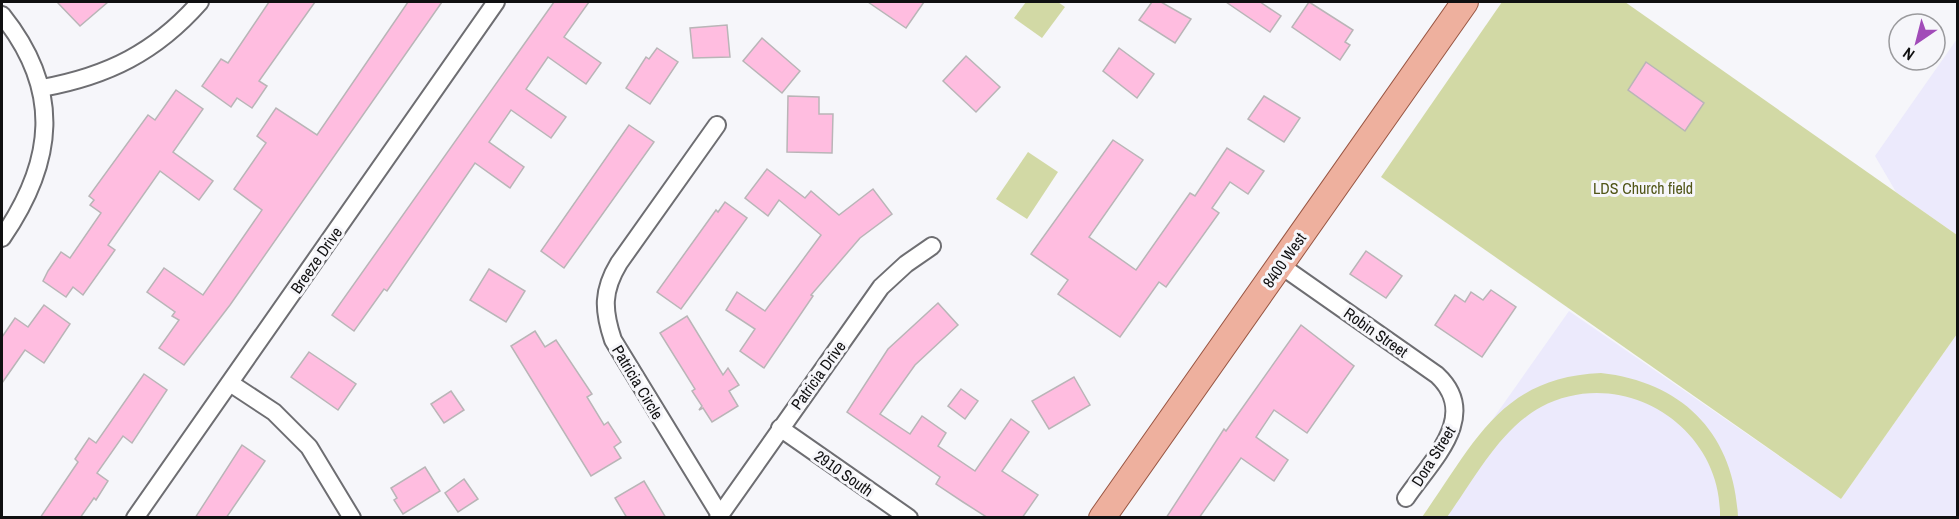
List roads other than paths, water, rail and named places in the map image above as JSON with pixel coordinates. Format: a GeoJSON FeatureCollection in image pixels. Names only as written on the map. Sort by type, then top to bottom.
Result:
{"type":"FeatureCollection","features":[{"type":"Feature","properties":{"kind":"main road","name":"8400 West"},"geometry":{"type":"LineString","coordinates":[[1102,518],[1465,2]]}},
{"type":"Feature","properties":{"kind":"street"},"geometry":{"type":"LineString","coordinates":[[42,88],[68,83],[110,69],[153,47],[179,25],[200,2]]}},
{"type":"Feature","properties":{"kind":"street","name":"Breeze Drive"},"geometry":{"type":"LineString","coordinates":[[135,518],[496,2]]}},
{"type":"Feature","properties":{"kind":"street"},"geometry":{"type":"LineString","coordinates":[[2,15],[22,45],[42,88],[45,121],[41,160],[26,197],[2,238]]}},
{"type":"Feature","properties":{"kind":"street","name":"Patricia Circle"},"geometry":{"type":"LineString","coordinates":[[717,125],[609,279],[604,301],[604,315],[613,340],[719,516]]}},
{"type":"Feature","properties":{"kind":"street","name":"Patricia Drive"},"geometry":{"type":"LineString","coordinates":[[719,516],[881,287],[906,264],[932,246]]}},
{"type":"Feature","properties":{"kind":"street","name":"Robin Street"},"geometry":{"type":"LineString","coordinates":[[1280,265],[1437,375],[1451,392],[1456,412]]}},
{"type":"Feature","properties":{"kind":"street"},"geometry":{"type":"LineString","coordinates":[[230,383],[274,412],[309,447],[352,518]]}},
{"type":"Feature","properties":{"kind":"street","name":"Dora Street"},"geometry":{"type":"LineString","coordinates":[[1406,498],[1445,441],[1456,412]]}},
{"type":"Feature","properties":{"kind":"street","name":"2910 South"},"geometry":{"type":"LineString","coordinates":[[780,428],[909,518]]}},
{"type":"Feature","properties":{"kind":"park label","name":"LDS Church field"},"geometry":{"type":"Point","coordinates":[1643,188]}}]}
